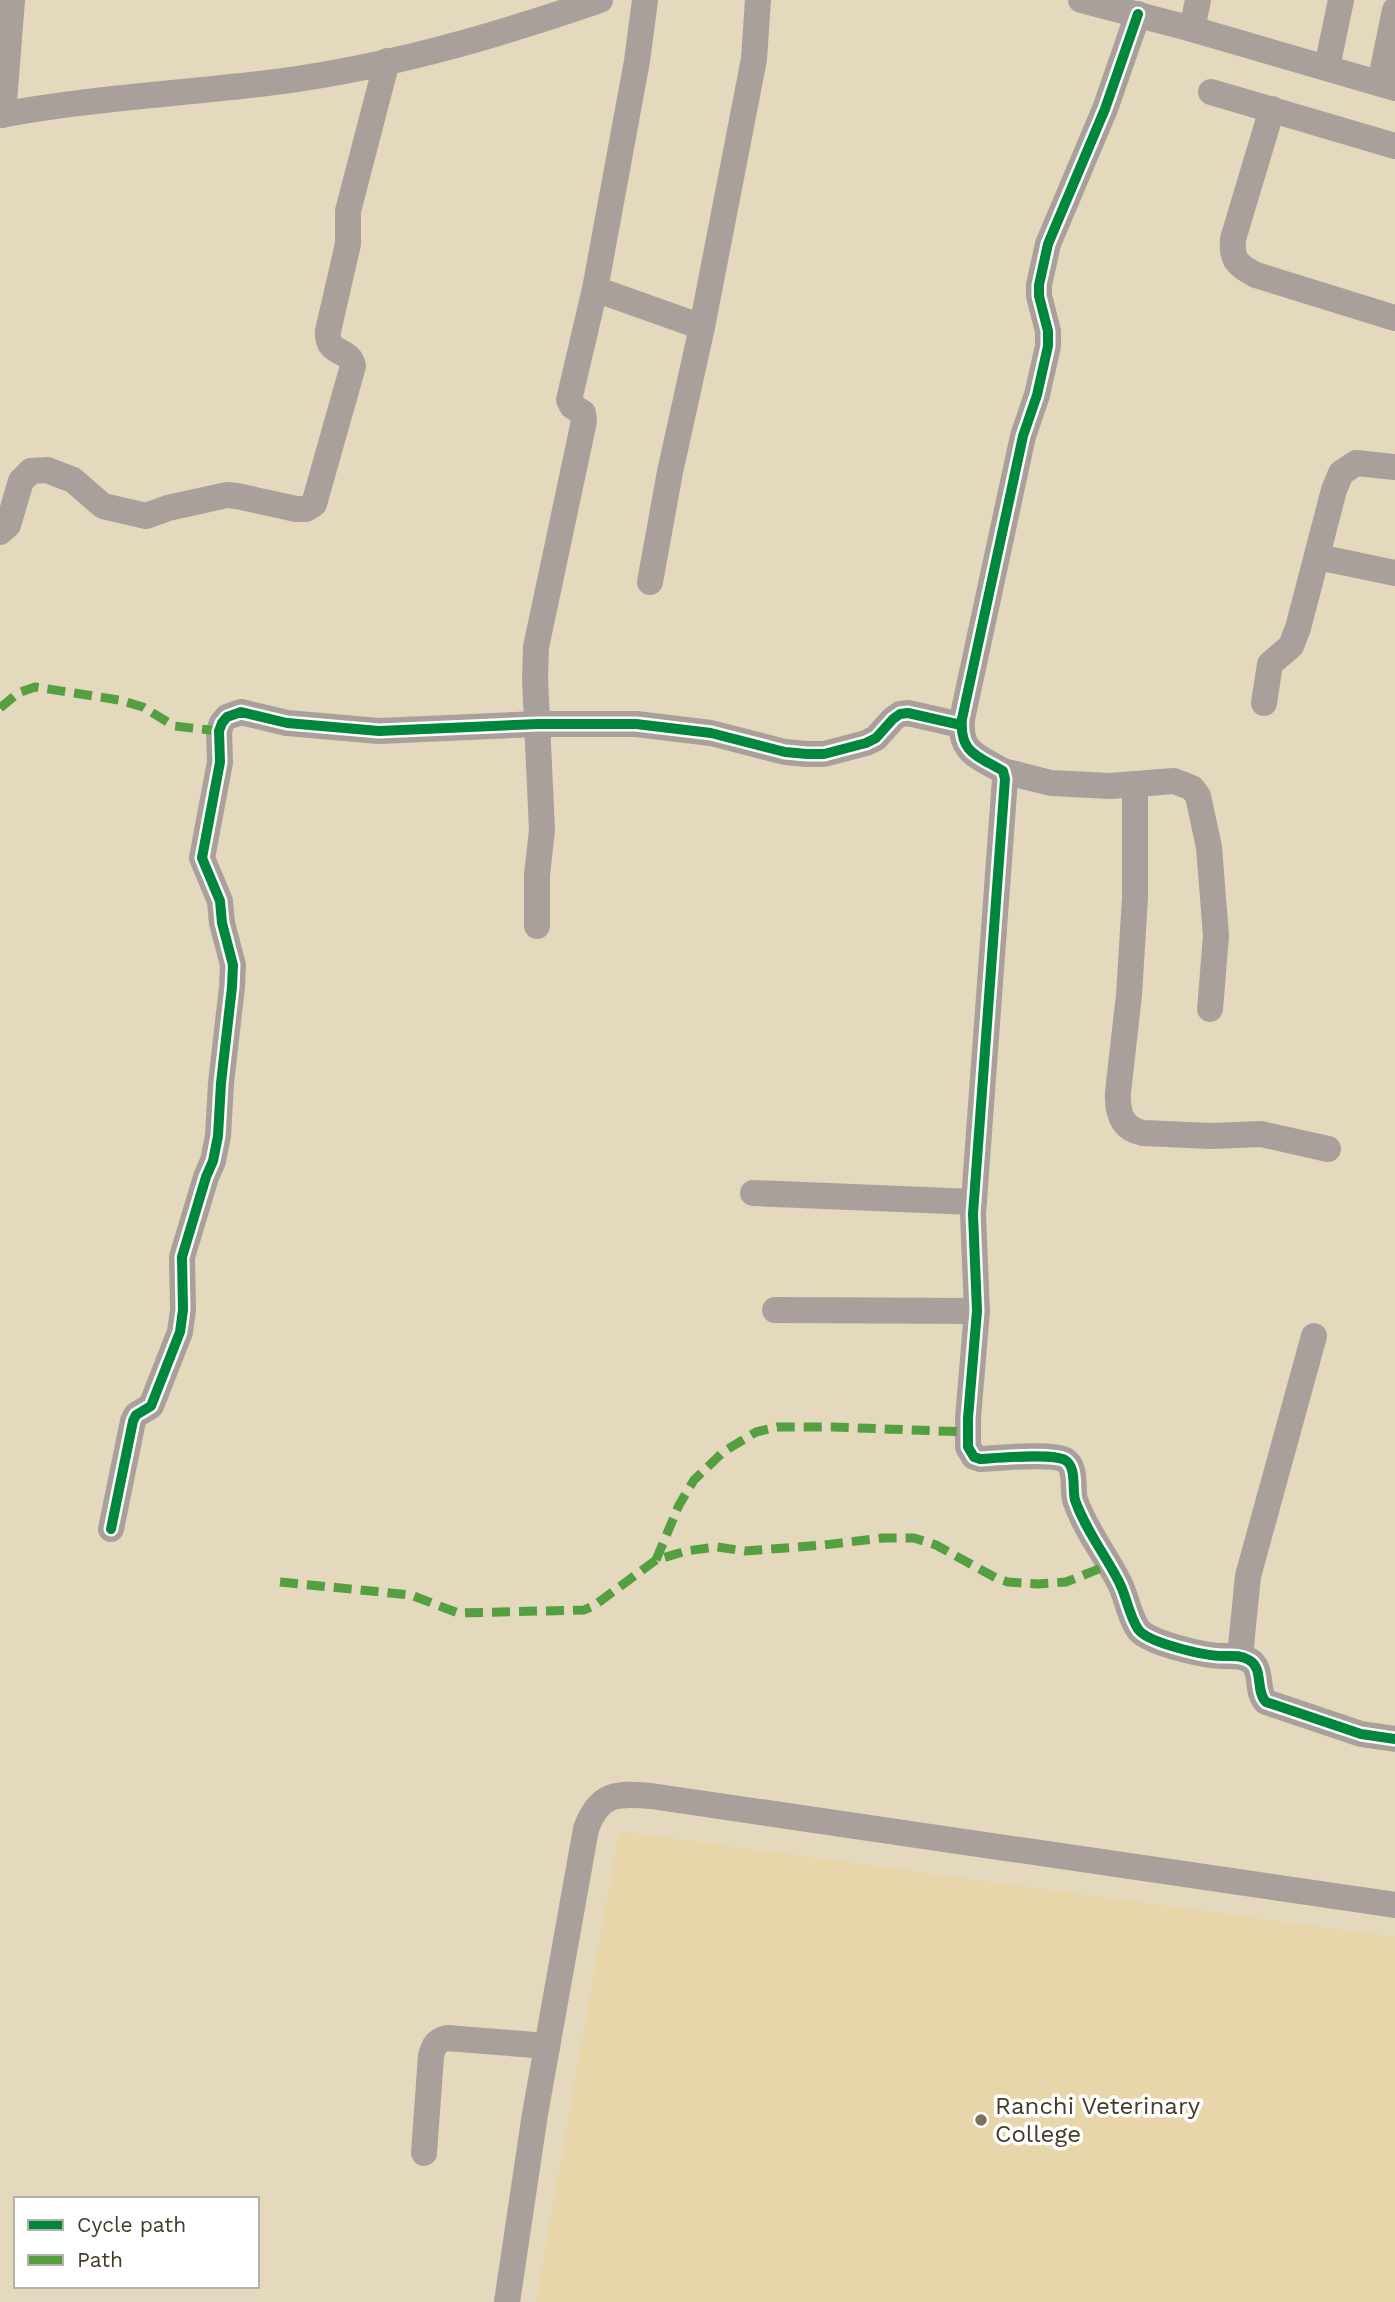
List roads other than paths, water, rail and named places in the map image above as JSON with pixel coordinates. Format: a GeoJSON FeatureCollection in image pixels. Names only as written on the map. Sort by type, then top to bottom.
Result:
{"type":"FeatureCollection","features":[{"type":"Feature","properties":{"kind":"street"},"geometry":{"type":"LineString","coordinates":[[12,0],[1,115],[260,84],[387,61],[473,40],[600,0]]}},
{"type":"Feature","properties":{"kind":"street"},"geometry":{"type":"LineString","coordinates":[[537,926],[537,875],[542,830],[536,646],[584,422],[583,413],[572,406],[569,400],[594,289],[637,61],[645,0]]}},
{"type":"Feature","properties":{"kind":"street"},"geometry":{"type":"LineString","coordinates":[[650,582],[754,59],[758,0]]}},
{"type":"Feature","properties":{"kind":"street"},"geometry":{"type":"LineString","coordinates":[[1081,0],[1111,3],[1138,14],[1387,86],[1395,10]]}},
{"type":"Feature","properties":{"kind":"street"},"geometry":{"type":"LineString","coordinates":[[1192,29],[1198,0]]}},
{"type":"Feature","properties":{"kind":"street"},"geometry":{"type":"LineString","coordinates":[[1327,67],[1341,0]]}},
{"type":"Feature","properties":{"kind":"street"},"geometry":{"type":"LineString","coordinates":[[1138,14],[1105,109],[1048,244],[1039,285],[1039,296],[1048,331],[1048,346],[1037,395],[1023,436],[961,725],[962,740],[968,750],[1003,771],[1051,783],[1110,786],[1174,781],[1192,788],[1198,796],[1209,847],[1216,936],[1210,1009]]}},
{"type":"Feature","properties":{"kind":"street"},"geometry":{"type":"LineString","coordinates":[[0,532],[8,525],[24,475],[38,469],[56,472],[73,480],[103,506],[146,516],[168,508],[226,495],[296,509],[306,509],[314,504],[353,366],[347,355],[328,342],[328,331],[348,244],[348,211],[387,61]]}},
{"type":"Feature","properties":{"kind":"street"},"geometry":{"type":"LineString","coordinates":[[1211,92],[1395,146]]}},
{"type":"Feature","properties":{"kind":"street"},"geometry":{"type":"LineString","coordinates":[[1272,109],[1233,239],[1234,260],[1241,268],[1256,275],[1395,318]]}},
{"type":"Feature","properties":{"kind":"street"},"geometry":{"type":"LineString","coordinates":[[594,289],[702,327]]}},
{"type":"Feature","properties":{"kind":"street"},"geometry":{"type":"LineString","coordinates":[[1264,703],[1270,664],[1285,652],[1294,637],[1341,473],[1356,463],[1395,467]]}},
{"type":"Feature","properties":{"kind":"street"},"geometry":{"type":"LineString","coordinates":[[1318,557],[1395,573]]}},
{"type":"Feature","properties":{"kind":"street"},"geometry":{"type":"LineString","coordinates":[[111,1529],[133,1421],[136,1415],[152,1406],[180,1332],[183,1310],[182,1257],[205,1177],[213,1161],[218,1136],[220,1083],[233,965],[222,923],[220,901],[202,858],[220,762],[219,731],[228,716],[241,712],[287,723],[379,731],[538,724],[636,724],[712,733],[785,752],[807,754],[824,754],[866,743],[876,738],[900,714],[908,713],[961,725]]}},
{"type":"Feature","properties":{"kind":"street"},"geometry":{"type":"LineString","coordinates":[[1003,771],[1005,779],[974,1202],[977,1311],[968,1418],[970,1452],[980,1459],[1052,1457],[1064,1459],[1069,1464],[1073,1492],[1085,1525],[1119,1580],[1139,1631],[1145,1637],[1158,1643],[1217,1656],[1247,1658],[1255,1666],[1261,1696],[1266,1702],[1361,1734],[1394,1735]]}},
{"type":"Feature","properties":{"kind":"street"},"geometry":{"type":"LineString","coordinates":[[1135,784],[1135,898],[1129,995],[1118,1093],[1123,1121],[1133,1131],[1143,1133],[1211,1136],[1261,1134],[1328,1149]]}},
{"type":"Feature","properties":{"kind":"street"},"geometry":{"type":"LineString","coordinates":[[753,1193],[974,1202]]}},
{"type":"Feature","properties":{"kind":"street"},"geometry":{"type":"LineString","coordinates":[[775,1310],[977,1311]]}},
{"type":"Feature","properties":{"kind":"street"},"geometry":{"type":"LineString","coordinates":[[1240,1656],[1248,1576],[1314,1336]]}},
{"type":"Feature","properties":{"kind":"street"},"geometry":{"type":"LineString","coordinates":[[507,2302],[547,2046],[586,1829],[597,1805],[603,1800],[621,1795],[682,1800],[1395,1905]]}},
{"type":"Feature","properties":{"kind":"street"},"geometry":{"type":"LineString","coordinates":[[424,2153],[431,2056],[439,2040],[447,2038],[547,2046]]}},
{"type":"Feature","properties":{"kind":"place","name":"Ranchi Veterinary College"},"geometry":{"type":"Point","coordinates":[981,2120]}}]}
